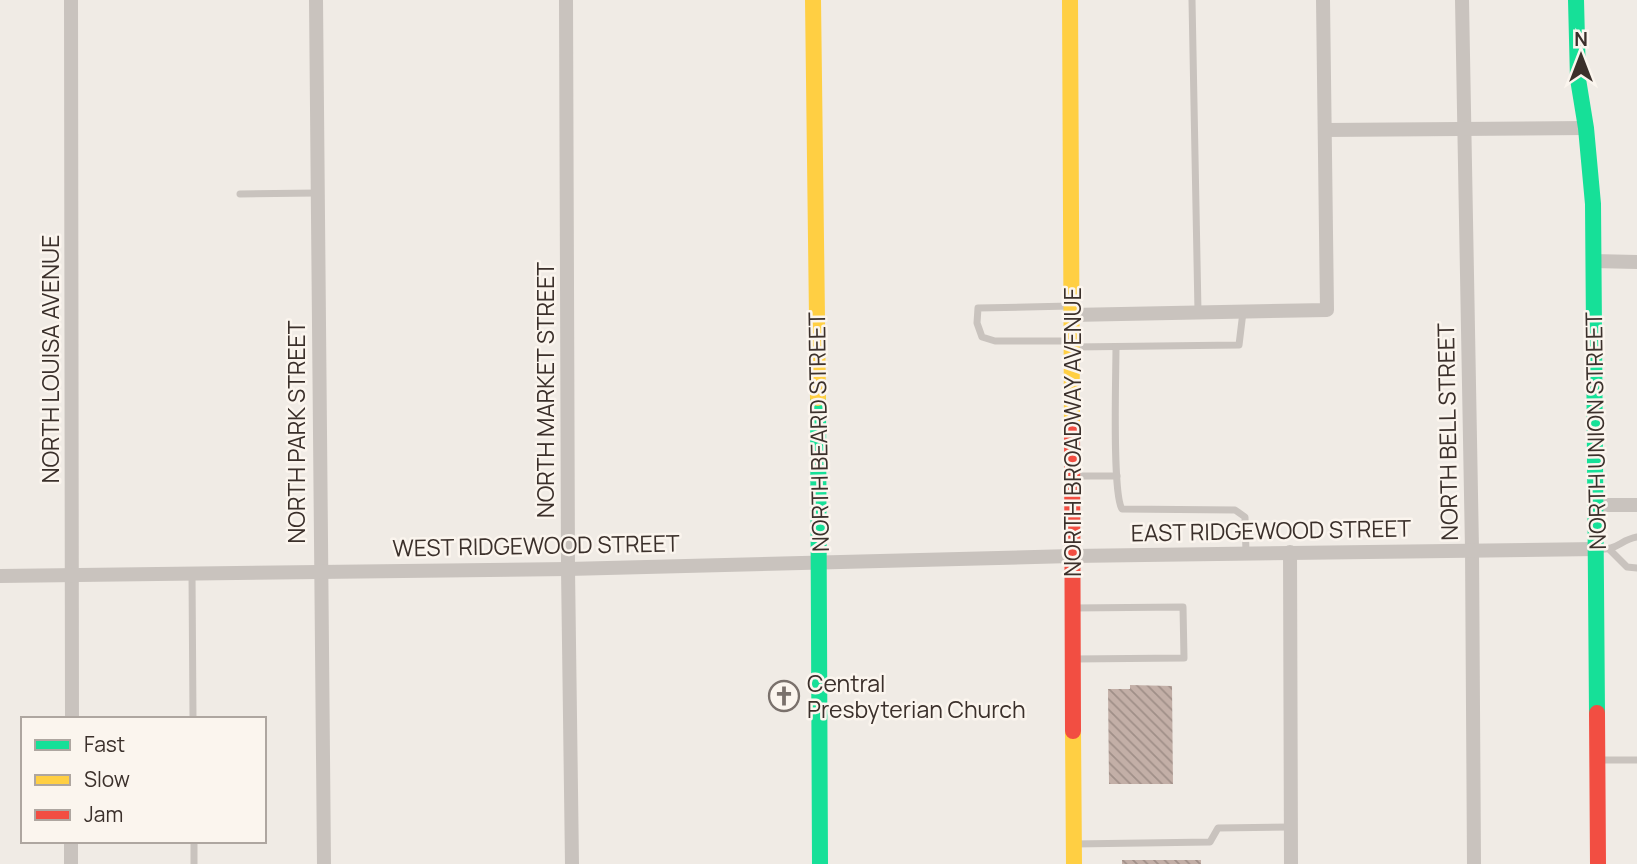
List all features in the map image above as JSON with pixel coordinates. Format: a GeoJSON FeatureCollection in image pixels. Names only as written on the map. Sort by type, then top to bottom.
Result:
{"type":"FeatureCollection","features":[{"type":"Feature","properties":{"kind":"street","name":"NORTH LOUISA AVENUE"},"geometry":{"type":"LineString","coordinates":[[71,0],[72,717]]}},
{"type":"Feature","properties":{"kind":"street","name":"NORTH PARK STREET"},"geometry":{"type":"LineString","coordinates":[[316,0],[324,864]]}},
{"type":"Feature","properties":{"kind":"street","name":"NORTH MARKET STREET"},"geometry":{"type":"LineString","coordinates":[[566,0],[572,864]]}},
{"type":"Feature","properties":{"kind":"street","name":"NORTH BEARD STREET"},"geometry":{"type":"LineString","coordinates":[[813,0],[820,561],[820,864]]}},
{"type":"Feature","properties":{"kind":"street","name":"NORTH BROADWAY AVENUE"},"geometry":{"type":"LineString","coordinates":[[1070,0],[1074,864]]}},
{"type":"Feature","properties":{"kind":"street"},"geometry":{"type":"LineString","coordinates":[[1071,310],[1327,310],[1323,0]]}},
{"type":"Feature","properties":{"kind":"street","name":"NORTH BELL STREET"},"geometry":{"type":"LineString","coordinates":[[1462,0],[1472,549],[1474,864]]}},
{"type":"Feature","properties":{"kind":"street","name":"NORTH UNION STREET"},"geometry":{"type":"LineString","coordinates":[[1576,0],[1578,79],[1586,128],[1593,204],[1596,505],[1603,550],[1598,864]]}},
{"type":"Feature","properties":{"kind":"street"},"geometry":{"type":"LineString","coordinates":[[1325,130],[1586,128]]}},
{"type":"Feature","properties":{"kind":"street"},"geometry":{"type":"LineString","coordinates":[[1593,261],[1637,262]]}},
{"type":"Feature","properties":{"kind":"street"},"geometry":{"type":"LineString","coordinates":[[1596,505],[1637,505]]}},
{"type":"Feature","properties":{"kind":"street","name":"EAST RIDGEWOOD STREET"},"geometry":{"type":"LineString","coordinates":[[1072,556],[1472,549],[1603,550]]}},
{"type":"Feature","properties":{"kind":"street"},"geometry":{"type":"LineString","coordinates":[[1290,552],[1292,864]]}},
{"type":"Feature","properties":{"kind":"street","name":"WEST RIDGEWOOD STREET"},"geometry":{"type":"LineString","coordinates":[[0,576],[568,569],[1072,556]]}},
{"type":"Feature","properties":{"kind":"street"},"geometry":{"type":"LineString","coordinates":[[71,843],[71,864]]}},
{"type":"Feature","properties":{"kind":"lane"},"geometry":{"type":"LineString","coordinates":[[1192,0],[1198,312]]}},
{"type":"Feature","properties":{"kind":"lane"},"geometry":{"type":"LineString","coordinates":[[240,194],[317,193]]}},
{"type":"Feature","properties":{"kind":"lane"},"geometry":{"type":"LineString","coordinates":[[1071,310],[978,308],[977,323],[982,337],[995,341],[1116,347],[1239,345],[1243,312]]}},
{"type":"Feature","properties":{"kind":"lane"},"geometry":{"type":"LineString","coordinates":[[1116,347],[1118,504],[1122,509],[1235,510],[1245,517],[1246,553]]}},
{"type":"Feature","properties":{"kind":"lane"},"geometry":{"type":"LineString","coordinates":[[1072,476],[1117,476]]}},
{"type":"Feature","properties":{"kind":"lane"},"geometry":{"type":"LineString","coordinates":[[1603,550],[1637,537]]}},
{"type":"Feature","properties":{"kind":"lane"},"geometry":{"type":"LineString","coordinates":[[1603,550],[1628,567],[1637,568]]}},
{"type":"Feature","properties":{"kind":"lane"},"geometry":{"type":"LineString","coordinates":[[192,573],[193,717]]}},
{"type":"Feature","properties":{"kind":"lane"},"geometry":{"type":"LineString","coordinates":[[1073,608],[1184,607],[1184,658],[1073,659]]}},
{"type":"Feature","properties":{"kind":"lane"},"geometry":{"type":"LineString","coordinates":[[1598,760],[1637,760]]}},
{"type":"Feature","properties":{"kind":"lane"},"geometry":{"type":"LineString","coordinates":[[1074,844],[1210,842],[1218,828],[1291,827]]}},
{"type":"Feature","properties":{"kind":"lane"},"geometry":{"type":"LineString","coordinates":[[194,843],[194,864]]}},
{"type":"Feature","properties":{"kind":"building"},"geometry":{"type":"Polygon","coordinates":[[[1130,685],[1172,686],[1173,784],[1109,784],[1108,689],[1130,689],[1130,685]]]}},
{"type":"Feature","properties":{"kind":"building"},"geometry":{"type":"Polygon","coordinates":[[[1122,860],[1201,860],[1201,864],[1122,864],[1122,860]]]}},
{"type":"Feature","properties":{"kind":"traffic: fast"},"geometry":{"type":"LineString","coordinates":[[1576,0],[1578,79],[1586,128],[1593,204],[1597,713]]}},
{"type":"Feature","properties":{"kind":"traffic: fast"},"geometry":{"type":"LineString","coordinates":[[818,398],[820,864]]}},
{"type":"Feature","properties":{"kind":"traffic: slow"},"geometry":{"type":"LineString","coordinates":[[813,0],[818,398]]}},
{"type":"Feature","properties":{"kind":"traffic: slow"},"geometry":{"type":"LineString","coordinates":[[1070,0],[1072,426]]}},
{"type":"Feature","properties":{"kind":"traffic: slow"},"geometry":{"type":"LineString","coordinates":[[1073,731],[1074,864]]}},
{"type":"Feature","properties":{"kind":"traffic: jam"},"geometry":{"type":"LineString","coordinates":[[1072,426],[1073,731]]}},
{"type":"Feature","properties":{"kind":"traffic: jam"},"geometry":{"type":"LineString","coordinates":[[1597,713],[1598,864]]}},
{"type":"Feature","properties":{"kind":"place","name":"Central Presbyterian Church"},"geometry":{"type":"Point","coordinates":[784,696]}}]}
